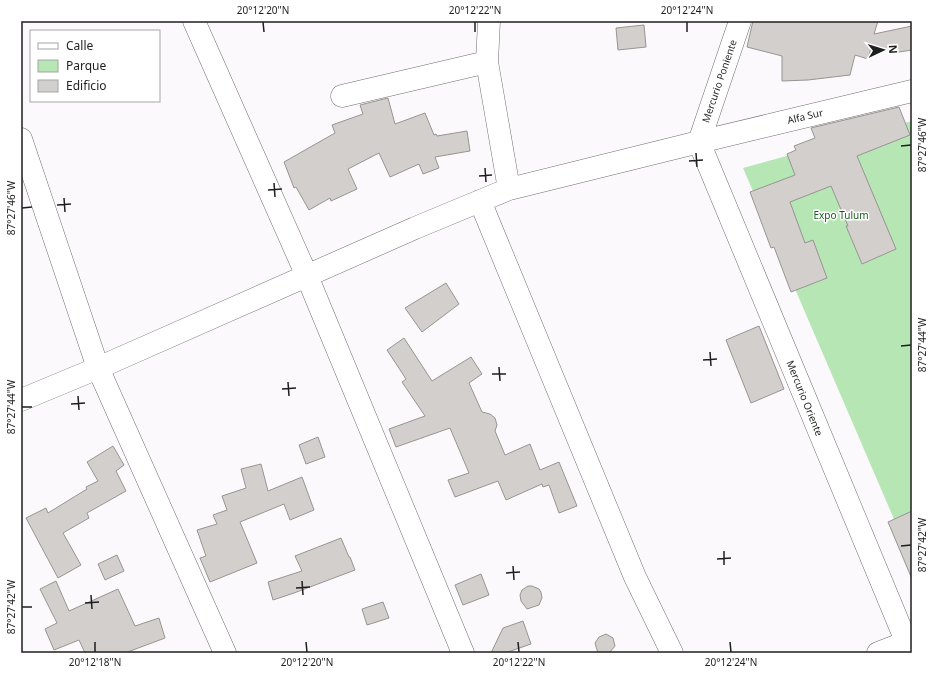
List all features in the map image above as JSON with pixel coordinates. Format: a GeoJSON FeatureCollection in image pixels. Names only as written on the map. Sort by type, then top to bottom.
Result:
{"type":"FeatureCollection","features":[{"type":"Feature","properties":{"kind":"street"},"geometry":{"type":"LineString","coordinates":[[194,21],[307,276],[463,653]]}},
{"type":"Feature","properties":{"kind":"street"},"geometry":{"type":"LineString","coordinates":[[489,21],[487,62],[508,189]]}},
{"type":"Feature","properties":{"kind":"street","name":"Mercurio Poniente"},"geometry":{"type":"LineString","coordinates":[[699,142],[740,21]]}},
{"type":"Feature","properties":{"kind":"street"},"geometry":{"type":"LineString","coordinates":[[342,96],[487,62]]}},
{"type":"Feature","properties":{"kind":"street","name":"Alfa Sur"},"geometry":{"type":"LineString","coordinates":[[21,400],[98,368],[415,228],[508,189],[912,91]]}},
{"type":"Feature","properties":{"kind":"street"},"geometry":{"type":"LineString","coordinates":[[21,139],[98,368],[225,653]]}},
{"type":"Feature","properties":{"kind":"street","name":"Mercurio Oriente"},"geometry":{"type":"LineString","coordinates":[[699,142],[910,645]]}},
{"type":"Feature","properties":{"kind":"street"},"geometry":{"type":"LineString","coordinates":[[480,201],[635,577],[672,653]]}},
{"type":"Feature","properties":{"kind":"street"},"geometry":{"type":"LineString","coordinates":[[878,653],[910,645]]}},
{"type":"Feature","properties":{"kind":"green space","name":"Expo Tulum"},"geometry":{"type":"Polygon","coordinates":[[[912,121],[912,561],[743,168],[912,121]]]}},
{"type":"Feature","properties":{"kind":"building"},"geometry":{"type":"Polygon","coordinates":[[[753,21],[878,21],[874,34],[912,26],[912,50],[899,52],[871,48],[868,59],[855,55],[850,75],[808,80],[782,81],[782,56],[747,47],[753,21]]]}},
{"type":"Feature","properties":{"kind":"building"},"geometry":{"type":"Polygon","coordinates":[[[644,25],[646,47],[618,50],[616,28],[644,25]]]}},
{"type":"Feature","properties":{"kind":"building"},"geometry":{"type":"Polygon","coordinates":[[[388,98],[395,124],[425,113],[434,135],[436,134],[437,136],[467,131],[470,151],[435,157],[439,168],[423,174],[419,164],[390,177],[379,153],[348,169],[357,189],[331,201],[330,198],[309,210],[296,187],[294,188],[284,162],[335,133],[332,125],[363,114],[360,105],[388,98]]]}},
{"type":"Feature","properties":{"kind":"building"},"geometry":{"type":"Polygon","coordinates":[[[899,107],[910,135],[857,156],[896,249],[862,264],[831,186],[790,202],[805,243],[813,240],[827,278],[791,292],[774,247],[771,248],[750,192],[795,175],[787,154],[796,150],[794,146],[815,138],[811,128],[899,107]]]}},
{"type":"Feature","properties":{"kind":"building"},"geometry":{"type":"Polygon","coordinates":[[[446,283],[459,304],[422,332],[405,308],[446,283]]]}},
{"type":"Feature","properties":{"kind":"building"},"geometry":{"type":"Polygon","coordinates":[[[759,326],[784,389],[751,403],[726,340],[759,326]]]}},
{"type":"Feature","properties":{"kind":"building"},"geometry":{"type":"Polygon","coordinates":[[[404,338],[432,381],[471,357],[482,374],[469,383],[482,412],[490,414],[495,418],[497,425],[495,431],[505,455],[530,444],[540,470],[559,462],[577,506],[559,513],[549,485],[543,487],[542,484],[506,500],[498,481],[455,497],[448,480],[469,473],[450,428],[396,447],[389,429],[425,416],[402,382],[406,379],[387,350],[404,338]]]}},
{"type":"Feature","properties":{"kind":"building"},"geometry":{"type":"Polygon","coordinates":[[[318,437],[325,457],[306,464],[299,445],[318,437]]]}},
{"type":"Feature","properties":{"kind":"building"},"geometry":{"type":"Polygon","coordinates":[[[113,446],[124,465],[116,471],[126,491],[87,513],[89,518],[63,533],[81,565],[58,578],[26,518],[46,508],[48,513],[87,489],[86,487],[98,481],[87,462],[113,446]]]}},
{"type":"Feature","properties":{"kind":"building"},"geometry":{"type":"Polygon","coordinates":[[[261,464],[268,491],[302,477],[314,510],[290,520],[284,504],[240,522],[257,563],[210,582],[200,558],[206,556],[197,530],[217,524],[213,515],[227,510],[222,496],[246,488],[241,469],[261,464]]]}},
{"type":"Feature","properties":{"kind":"building"},"geometry":{"type":"Polygon","coordinates":[[[912,511],[912,579],[888,522],[912,511]]]}},
{"type":"Feature","properties":{"kind":"building"},"geometry":{"type":"Polygon","coordinates":[[[341,538],[355,570],[273,600],[268,582],[302,571],[295,556],[341,538]]]}},
{"type":"Feature","properties":{"kind":"building"},"geometry":{"type":"Polygon","coordinates":[[[117,555],[124,571],[105,580],[98,564],[117,555]]]}},
{"type":"Feature","properties":{"kind":"building"},"geometry":{"type":"Polygon","coordinates":[[[481,574],[489,595],[463,605],[455,585],[481,574]]]}},
{"type":"Feature","properties":{"kind":"building"},"geometry":{"type":"Polygon","coordinates":[[[56,581],[69,611],[118,589],[135,626],[159,618],[165,638],[125,653],[85,653],[79,640],[54,650],[45,629],[57,623],[40,589],[56,581]]]}},
{"type":"Feature","properties":{"kind":"building"},"geometry":{"type":"Polygon","coordinates":[[[528,586],[539,589],[542,598],[539,605],[527,609],[521,601],[520,595],[522,590],[528,586]]]}},
{"type":"Feature","properties":{"kind":"building"},"geometry":{"type":"Polygon","coordinates":[[[383,602],[389,618],[367,625],[362,609],[383,602]]]}},
{"type":"Feature","properties":{"kind":"building"},"geometry":{"type":"Polygon","coordinates":[[[523,621],[531,644],[505,653],[491,653],[503,628],[523,621]]]}},
{"type":"Feature","properties":{"kind":"building"},"geometry":{"type":"Polygon","coordinates":[[[606,634],[613,638],[615,646],[610,652],[598,653],[595,643],[599,637],[606,634]]]}}]}
